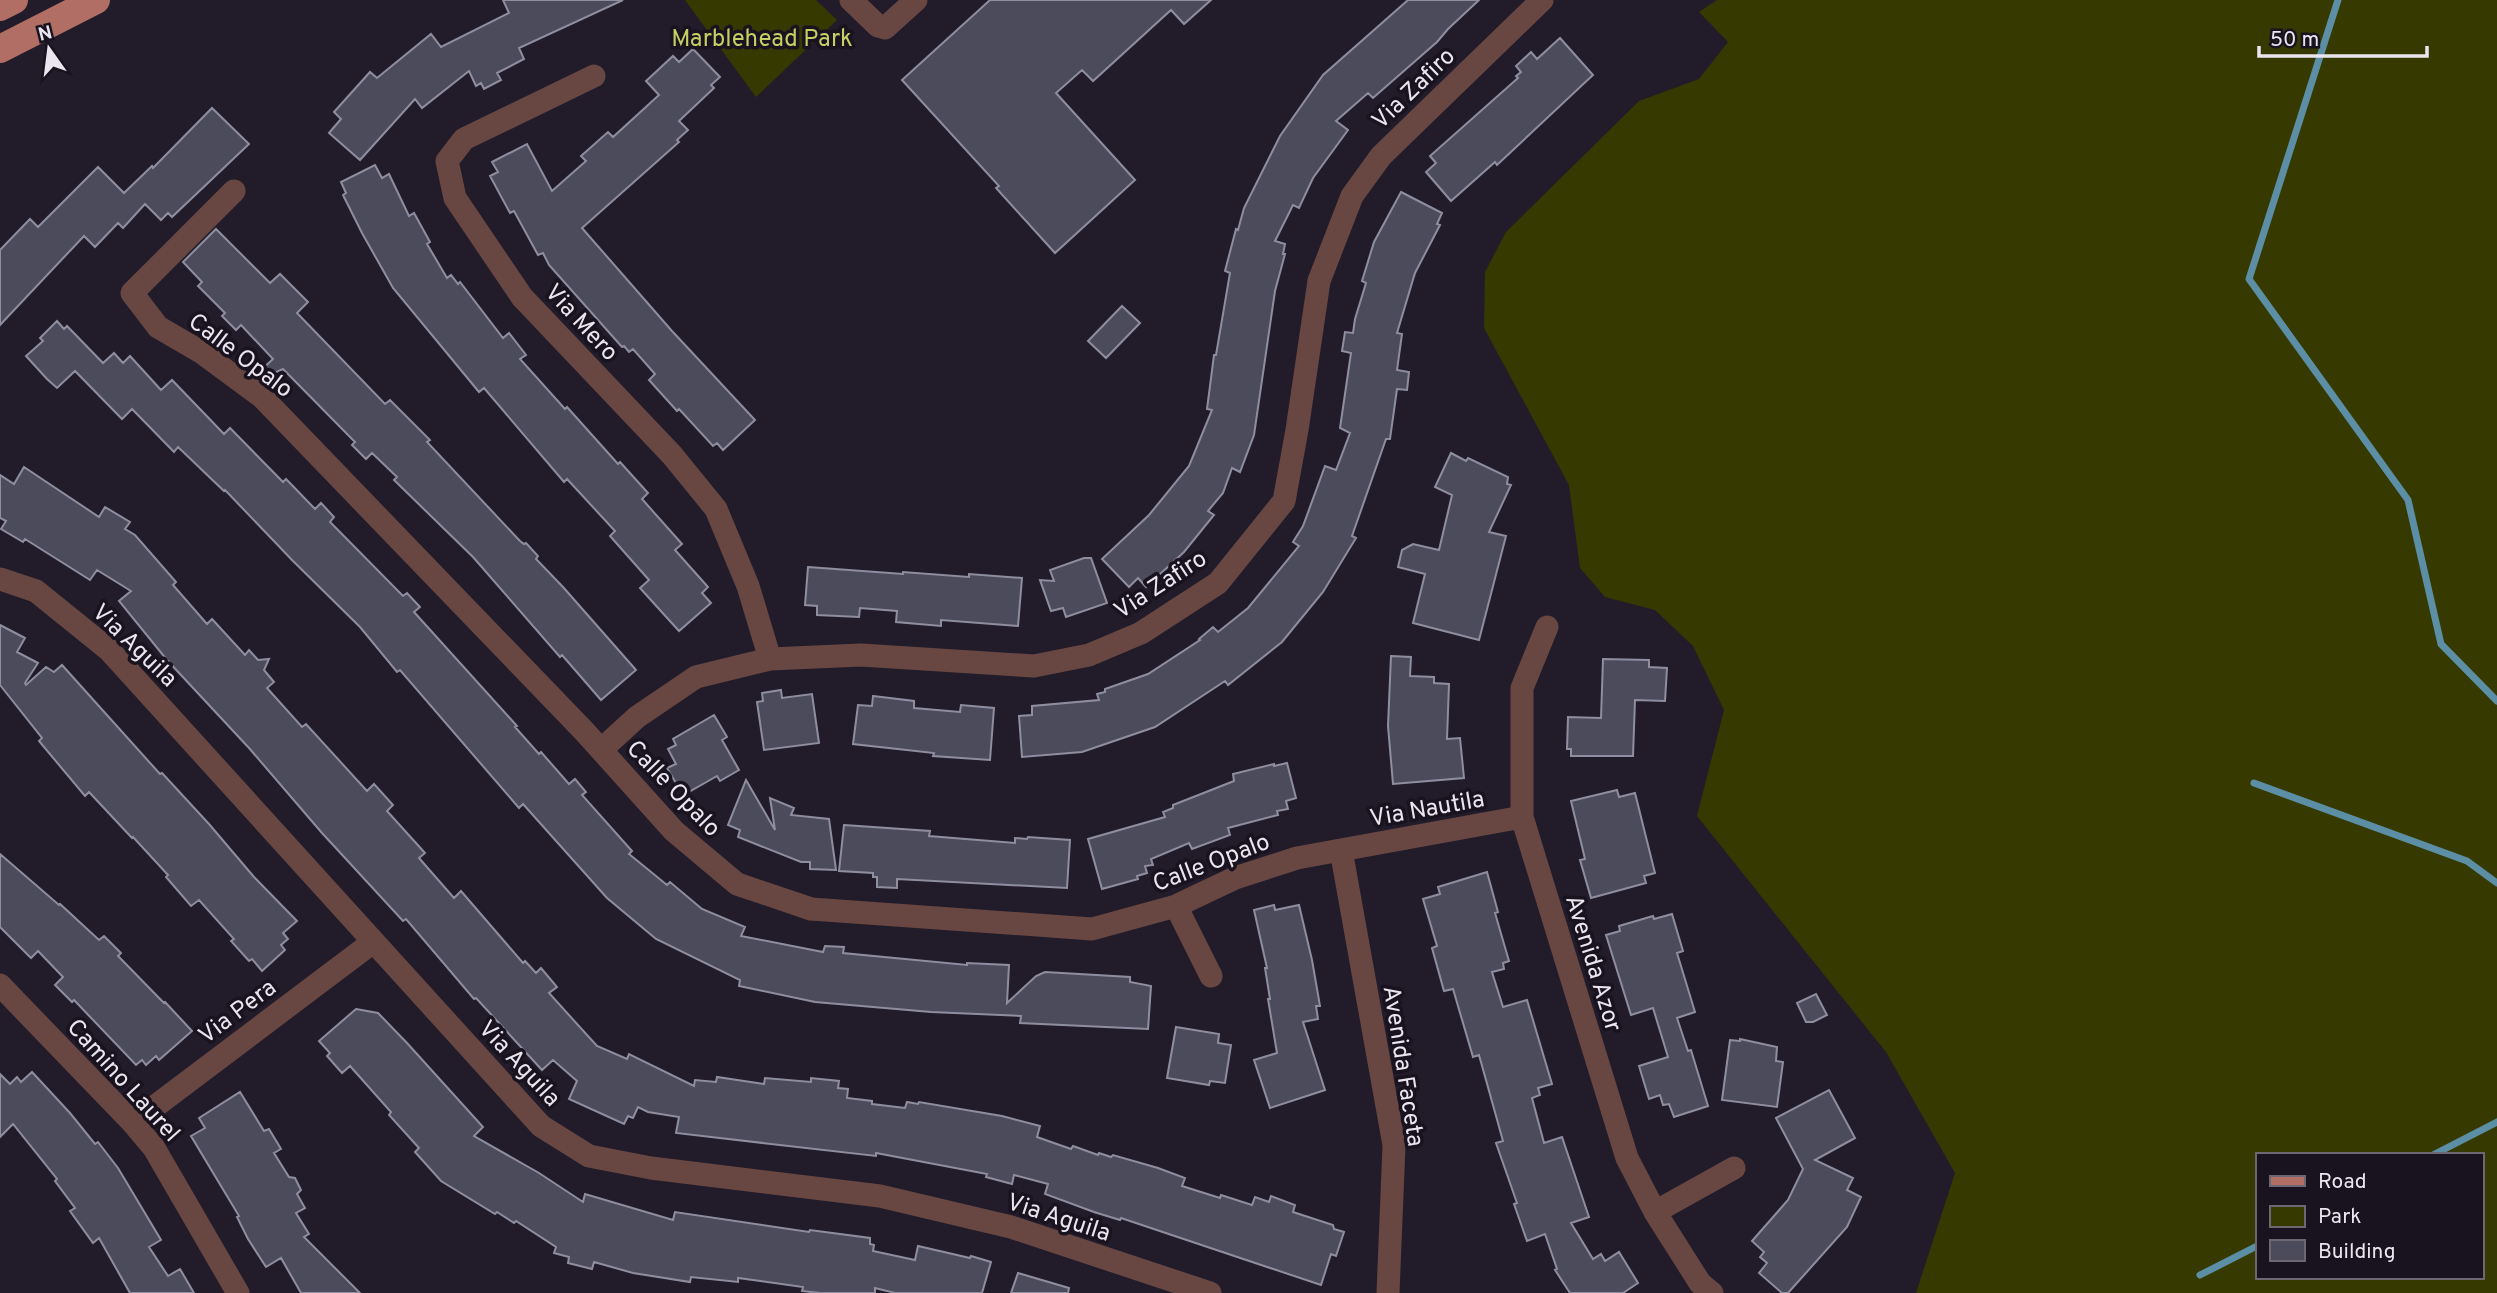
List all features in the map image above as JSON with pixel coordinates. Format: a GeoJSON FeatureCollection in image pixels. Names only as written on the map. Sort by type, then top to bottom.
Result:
{"type":"FeatureCollection","features":[{"type":"Feature","properties":{"kind":"main road"},"geometry":{"type":"LineString","coordinates":[[0,7],[14,0]]}},
{"type":"Feature","properties":{"kind":"main road"},"geometry":{"type":"LineString","coordinates":[[0,49],[96,0]]}},
{"type":"Feature","properties":{"kind":"street"},"geometry":{"type":"LineString","coordinates":[[851,0],[881,28],[885,28],[916,0]]}},
{"type":"Feature","properties":{"kind":"street","name":"Via Zafiro"},"geometry":{"type":"LineString","coordinates":[[601,750],[636,717],[696,677],[770,659],[860,655],[1034,666],[1089,655],[1141,633],[1218,583],[1284,500],[1319,281],[1352,196],[1381,156],[1542,0]]}},
{"type":"Feature","properties":{"kind":"street","name":"Via Mero"},"geometry":{"type":"LineString","coordinates":[[594,76],[464,138],[447,161],[456,198],[522,297],[672,455],[716,509],[748,586],[770,659]]}},
{"type":"Feature","properties":{"kind":"street","name":"Calle Opalo"},"geometry":{"type":"LineString","coordinates":[[234,191],[132,293],[159,327],[201,352],[262,397],[601,750],[674,831],[737,884],[811,909],[1092,929],[1177,906],[1235,878],[1297,858],[1341,850]]}},
{"type":"Feature","properties":{"kind":"street","name":"Via Aguila"},"geometry":{"type":"LineString","coordinates":[[0,579],[36,591],[109,650],[541,1126],[589,1156],[651,1168],[880,1196],[1011,1227],[1210,1293]]}},
{"type":"Feature","properties":{"kind":"street","name":"Avenida Azor"},"geometry":{"type":"LineString","coordinates":[[1547,627],[1522,688],[1522,817],[1628,1158],[1655,1212],[1700,1283],[1712,1293]]}},
{"type":"Feature","properties":{"kind":"street","name":"Via Nautila"},"geometry":{"type":"LineString","coordinates":[[1341,850],[1522,817]]}},
{"type":"Feature","properties":{"kind":"street","name":"Avenida Faceta"},"geometry":{"type":"LineString","coordinates":[[1341,850],[1394,1145],[1388,1293]]}},
{"type":"Feature","properties":{"kind":"street"},"geometry":{"type":"LineString","coordinates":[[1177,906],[1211,976]]}},
{"type":"Feature","properties":{"kind":"street","name":"Via Pera"},"geometry":{"type":"LineString","coordinates":[[134,1123],[373,942]]}},
{"type":"Feature","properties":{"kind":"street","name":"Camino Laurel"},"geometry":{"type":"LineString","coordinates":[[0,985],[134,1123],[154,1148],[238,1293]]}},
{"type":"Feature","properties":{"kind":"street"},"geometry":{"type":"LineString","coordinates":[[1655,1212],[1734,1168]]}},
{"type":"Feature","properties":{"kind":"green space","name":"Marblehead Park"},"geometry":{"type":"Polygon","coordinates":[[[685,0],[816,0],[837,20],[756,97],[685,0]]]}},
{"type":"Feature","properties":{"kind":"green space"},"geometry":{"type":"Polygon","coordinates":[[[1717,0],[2497,0],[2497,1293],[1916,1293],[1955,1173],[1886,1052],[1697,816],[1724,710],[1693,646],[1655,610],[1605,597],[1580,568],[1569,485],[1484,328],[1485,272],[1506,232],[1639,101],[1699,79],[1728,42],[1699,12],[1717,0]]]}},
{"type":"Feature","properties":{"kind":"building"},"geometry":{"type":"Polygon","coordinates":[[[503,0],[623,0],[519,48],[524,59],[497,73],[501,80],[484,89],[481,83],[476,86],[469,71],[422,108],[415,99],[360,160],[329,133],[341,119],[334,112],[370,72],[377,78],[431,34],[441,47],[509,13],[503,0]]]}},
{"type":"Feature","properties":{"kind":"building"},"geometry":{"type":"Polygon","coordinates":[[[990,0],[1211,0],[1184,24],[1171,10],[1093,81],[1082,70],[1056,93],[1135,180],[1055,253],[996,188],[999,186],[902,80],[990,0]]]}},
{"type":"Feature","properties":{"kind":"building"},"geometry":{"type":"Polygon","coordinates":[[[1408,0],[1479,0],[1437,42],[1373,98],[1368,93],[1336,121],[1348,130],[1313,178],[1299,208],[1293,205],[1275,241],[1285,244],[1285,254],[1275,291],[1254,435],[1240,472],[1232,468],[1223,493],[1208,511],[1214,515],[1184,552],[1146,587],[1138,578],[1129,587],[1102,559],[1149,515],[1189,466],[1212,410],[1207,409],[1214,355],[1230,273],[1225,271],[1244,208],[1280,136],[1323,75],[1408,0]]]}},
{"type":"Feature","properties":{"kind":"building"},"geometry":{"type":"Polygon","coordinates":[[[1560,38],[1593,75],[1497,165],[1495,162],[1451,201],[1426,172],[1436,163],[1430,156],[1518,78],[1516,76],[1521,72],[1516,66],[1531,52],[1537,59],[1560,38]]]}},
{"type":"Feature","properties":{"kind":"building"},"geometry":{"type":"Polygon","coordinates":[[[693,49],[720,77],[711,85],[714,88],[679,121],[688,130],[677,140],[679,142],[582,228],[755,420],[723,450],[717,443],[713,446],[679,409],[677,411],[649,380],[655,374],[633,349],[629,352],[622,347],[549,265],[543,253],[538,255],[514,211],[510,213],[490,176],[498,172],[492,162],[527,144],[552,191],[586,161],[581,156],[608,132],[613,137],[659,95],[646,81],[673,56],[679,62],[693,49]]]}},
{"type":"Feature","properties":{"kind":"building"},"geometry":{"type":"Polygon","coordinates":[[[212,108],[249,144],[172,217],[168,213],[161,220],[145,204],[123,228],[118,223],[95,247],[84,236],[0,325],[0,250],[30,219],[38,227],[98,167],[124,193],[152,166],[153,168],[212,108]]]}},
{"type":"Feature","properties":{"kind":"building"},"geometry":{"type":"Polygon","coordinates":[[[375,165],[382,178],[389,174],[409,216],[414,213],[430,242],[427,244],[447,278],[451,275],[458,284],[460,282],[503,338],[509,333],[526,355],[520,359],[648,493],[642,499],[682,544],[675,550],[708,587],[702,593],[711,603],[679,631],[640,588],[649,580],[610,536],[615,531],[567,479],[564,482],[484,388],[479,392],[393,288],[343,195],[346,193],[341,182],[375,165]]]}},
{"type":"Feature","properties":{"kind":"building"},"geometry":{"type":"Polygon","coordinates":[[[1401,192],[1442,213],[1437,224],[1440,225],[1415,273],[1397,333],[1402,334],[1397,370],[1409,372],[1407,390],[1397,389],[1390,439],[1386,439],[1352,536],[1356,538],[1323,592],[1282,642],[1228,685],[1225,681],[1155,727],[1082,752],[1022,757],[1019,716],[1032,715],[1032,706],[1099,700],[1097,694],[1105,692],[1105,689],[1148,674],[1200,640],[1213,627],[1218,632],[1248,608],[1299,546],[1293,542],[1303,526],[1325,466],[1336,470],[1350,433],[1340,428],[1351,353],[1342,351],[1345,332],[1353,333],[1366,283],[1362,281],[1374,242],[1401,192]]]}},
{"type":"Feature","properties":{"kind":"building"},"geometry":{"type":"Polygon","coordinates":[[[216,229],[270,283],[280,274],[308,302],[297,313],[385,404],[390,400],[430,440],[427,442],[520,541],[526,543],[538,556],[536,559],[636,670],[601,700],[473,557],[394,480],[397,477],[372,453],[366,459],[352,445],[355,442],[283,369],[261,379],[256,375],[273,359],[241,325],[236,330],[222,316],[225,313],[198,286],[202,282],[183,262],[216,229]]]}},
{"type":"Feature","properties":{"kind":"building"},"geometry":{"type":"Polygon","coordinates":[[[1122,306],[1140,323],[1106,358],[1088,341],[1122,306]]]}},
{"type":"Feature","properties":{"kind":"building"},"geometry":{"type":"Polygon","coordinates":[[[57,321],[64,329],[67,326],[103,363],[114,353],[123,363],[130,356],[161,390],[172,380],[224,434],[230,428],[283,482],[286,479],[315,509],[321,503],[334,517],[330,522],[403,596],[407,593],[420,607],[414,612],[539,754],[541,752],[569,784],[575,779],[586,792],[582,795],[632,851],[629,854],[667,885],[670,882],[702,909],[745,927],[741,936],[823,952],[825,946],[844,947],[843,953],[967,965],[1009,965],[1007,1003],[1036,976],[1045,972],[1130,977],[1130,982],[1151,986],[1148,1029],[1020,1023],[1021,1016],[931,1012],[815,1002],[739,986],[740,980],[656,939],[607,898],[523,804],[519,808],[400,670],[397,672],[360,627],[225,490],[178,447],[174,452],[132,409],[122,419],[75,371],[57,388],[47,379],[26,356],[43,341],[40,338],[57,321]]]}},
{"type":"Feature","properties":{"kind":"building"},"geometry":{"type":"Polygon","coordinates":[[[1451,453],[1508,477],[1507,484],[1511,485],[1489,532],[1506,536],[1479,640],[1413,623],[1425,574],[1398,567],[1402,550],[1413,544],[1439,550],[1452,495],[1435,487],[1451,453]]]}},
{"type":"Feature","properties":{"kind":"building"},"geometry":{"type":"Polygon","coordinates":[[[24,467],[99,517],[105,507],[130,522],[125,529],[135,535],[176,582],[173,585],[207,624],[212,619],[245,655],[249,650],[258,660],[269,659],[264,670],[274,682],[267,688],[302,727],[306,724],[367,791],[374,784],[393,805],[387,811],[425,853],[419,858],[454,898],[461,891],[523,963],[525,961],[536,973],[541,968],[557,987],[549,993],[597,1046],[627,1059],[629,1054],[694,1086],[695,1080],[716,1082],[717,1077],[764,1084],[765,1078],[811,1082],[811,1078],[839,1081],[838,1088],[848,1089],[847,1098],[872,1101],[872,1104],[905,1108],[907,1102],[919,1102],[1002,1116],[1040,1126],[1037,1137],[1071,1149],[1073,1146],[1098,1155],[1113,1155],[1158,1168],[1185,1178],[1182,1186],[1220,1198],[1221,1195],[1252,1205],[1255,1197],[1269,1202],[1271,1196],[1295,1205],[1293,1212],[1333,1225],[1334,1229],[1344,1232],[1336,1256],[1331,1254],[1321,1285],[1121,1218],[1120,1220],[1094,1212],[1045,1194],[1048,1184],[1014,1175],[1012,1184],[986,1177],[987,1174],[876,1153],[876,1156],[676,1133],[679,1117],[648,1112],[638,1107],[633,1118],[628,1116],[624,1124],[569,1099],[577,1081],[553,1060],[542,1070],[476,998],[474,999],[406,919],[403,921],[322,833],[249,748],[167,660],[119,601],[131,591],[97,570],[90,580],[25,539],[23,542],[1,529],[6,521],[0,518],[0,475],[14,484],[24,467]]]}},
{"type":"Feature","properties":{"kind":"building"},"geometry":{"type":"Polygon","coordinates":[[[1091,558],[1107,603],[1066,617],[1063,608],[1051,611],[1040,580],[1054,581],[1050,570],[1091,558]]]}},
{"type":"Feature","properties":{"kind":"building"},"geometry":{"type":"Polygon","coordinates":[[[808,567],[903,574],[969,577],[969,574],[1022,578],[1018,626],[941,620],[941,626],[896,622],[897,611],[860,608],[859,617],[817,615],[817,606],[805,605],[808,567]]]}},
{"type":"Feature","properties":{"kind":"building"},"geometry":{"type":"Polygon","coordinates":[[[0,625],[25,638],[17,652],[38,663],[26,685],[46,667],[54,672],[62,665],[297,921],[283,933],[288,939],[281,945],[285,950],[262,971],[231,941],[234,939],[199,900],[191,906],[166,877],[168,875],[133,837],[89,792],[85,796],[39,741],[42,738],[0,685],[0,625]]]}},
{"type":"Feature","properties":{"kind":"building"},"geometry":{"type":"Polygon","coordinates":[[[1391,656],[1411,657],[1410,676],[1434,677],[1434,683],[1449,684],[1447,739],[1460,738],[1464,778],[1393,784],[1388,726],[1391,656]]]}},
{"type":"Feature","properties":{"kind":"building"},"geometry":{"type":"Polygon","coordinates":[[[1603,659],[1649,660],[1649,667],[1667,668],[1665,701],[1635,700],[1633,756],[1571,756],[1571,749],[1567,749],[1568,717],[1601,718],[1603,659]]]}},
{"type":"Feature","properties":{"kind":"building"},"geometry":{"type":"Polygon","coordinates":[[[781,690],[782,698],[812,694],[819,743],[764,750],[757,702],[763,701],[762,693],[781,690]]]}},
{"type":"Feature","properties":{"kind":"building"},"geometry":{"type":"Polygon","coordinates":[[[873,696],[914,701],[914,708],[960,712],[961,705],[994,708],[990,760],[933,756],[934,753],[853,744],[858,705],[872,706],[873,696]]]}},
{"type":"Feature","properties":{"kind":"building"},"geometry":{"type":"Polygon","coordinates":[[[714,715],[727,737],[722,740],[739,770],[720,781],[717,776],[687,793],[676,783],[667,768],[676,764],[668,749],[676,745],[673,739],[714,715]]]}},
{"type":"Feature","properties":{"kind":"building"},"geometry":{"type":"Polygon","coordinates":[[[1287,763],[1296,798],[1286,801],[1288,809],[1277,811],[1278,815],[1228,828],[1230,835],[1192,849],[1189,843],[1151,859],[1153,865],[1145,866],[1147,873],[1137,876],[1138,879],[1102,889],[1088,839],[1165,817],[1163,812],[1173,808],[1173,805],[1234,781],[1233,774],[1287,763]]]}},
{"type":"Feature","properties":{"kind":"building"},"geometry":{"type":"Polygon","coordinates":[[[746,780],[775,830],[770,798],[794,808],[791,815],[829,819],[836,870],[810,869],[810,862],[801,862],[738,837],[740,830],[728,825],[746,780]]]}},
{"type":"Feature","properties":{"kind":"building"},"geometry":{"type":"Polygon","coordinates":[[[1617,790],[1619,797],[1635,793],[1655,873],[1644,876],[1646,883],[1591,898],[1580,860],[1585,859],[1571,801],[1617,790]]]}},
{"type":"Feature","properties":{"kind":"building"},"geometry":{"type":"Polygon","coordinates":[[[844,825],[930,831],[929,836],[1015,843],[1015,838],[1028,837],[1070,840],[1067,888],[897,879],[897,888],[877,887],[877,877],[873,877],[873,873],[839,871],[844,825]]]}},
{"type":"Feature","properties":{"kind":"building"},"geometry":{"type":"Polygon","coordinates":[[[0,854],[99,940],[104,936],[121,953],[118,956],[192,1031],[159,1060],[156,1056],[146,1065],[142,1060],[136,1065],[74,1000],[72,1002],[55,985],[63,977],[38,951],[31,958],[0,927],[0,854]]]}},
{"type":"Feature","properties":{"kind":"building"},"geometry":{"type":"Polygon","coordinates":[[[1487,872],[1509,961],[1503,963],[1504,969],[1492,972],[1503,1007],[1527,1000],[1552,1084],[1538,1088],[1540,1095],[1532,1098],[1544,1143],[1562,1137],[1589,1217],[1571,1223],[1593,1259],[1601,1254],[1605,1261],[1619,1252],[1638,1283],[1623,1293],[1570,1293],[1555,1270],[1557,1269],[1545,1234],[1527,1241],[1496,1143],[1503,1141],[1479,1055],[1473,1057],[1453,989],[1444,991],[1432,948],[1437,946],[1423,899],[1440,894],[1438,887],[1487,872]]]}},
{"type":"Feature","properties":{"kind":"building"},"geometry":{"type":"Polygon","coordinates":[[[1274,905],[1275,910],[1299,905],[1320,1006],[1316,1006],[1318,1019],[1303,1022],[1325,1090],[1270,1108],[1254,1060],[1277,1053],[1268,999],[1267,968],[1254,910],[1274,905]]]}},
{"type":"Feature","properties":{"kind":"building"},"geometry":{"type":"Polygon","coordinates":[[[1672,914],[1683,951],[1677,953],[1695,1012],[1677,1018],[1688,1051],[1691,1050],[1708,1106],[1674,1117],[1669,1104],[1663,1105],[1660,1095],[1649,1099],[1639,1066],[1668,1057],[1653,1008],[1631,1015],[1606,935],[1620,931],[1619,926],[1653,916],[1654,919],[1672,914]]]}},
{"type":"Feature","properties":{"kind":"building"},"geometry":{"type":"Polygon","coordinates":[[[1816,994],[1827,1015],[1813,1022],[1806,1022],[1797,1003],[1816,994]]]}},
{"type":"Feature","properties":{"kind":"building"},"geometry":{"type":"Polygon","coordinates":[[[356,1009],[378,1013],[407,1043],[483,1127],[474,1136],[583,1202],[585,1194],[673,1220],[675,1212],[809,1232],[870,1238],[870,1244],[874,1245],[873,1251],[915,1260],[918,1246],[970,1258],[971,1256],[991,1262],[982,1293],[895,1293],[875,1288],[875,1293],[820,1293],[802,1291],[803,1287],[738,1278],[738,1282],[691,1277],[690,1282],[633,1273],[594,1262],[592,1269],[568,1263],[569,1257],[554,1253],[556,1247],[516,1221],[514,1223],[497,1212],[495,1214],[441,1181],[415,1152],[419,1148],[389,1115],[391,1112],[350,1066],[342,1073],[327,1056],[330,1053],[319,1041],[356,1009]]]}},
{"type":"Feature","properties":{"kind":"building"},"geometry":{"type":"Polygon","coordinates":[[[1176,1027],[1219,1034],[1218,1043],[1231,1045],[1225,1083],[1210,1081],[1209,1085],[1167,1078],[1176,1027]]]}},
{"type":"Feature","properties":{"kind":"building"},"geometry":{"type":"Polygon","coordinates":[[[1740,1039],[1777,1047],[1776,1061],[1783,1062],[1777,1107],[1722,1100],[1730,1040],[1740,1039]]]}},
{"type":"Feature","properties":{"kind":"building"},"geometry":{"type":"Polygon","coordinates":[[[32,1072],[95,1144],[98,1142],[118,1168],[161,1240],[149,1247],[168,1276],[180,1269],[194,1293],[130,1293],[99,1238],[93,1243],[70,1211],[75,1208],[55,1181],[57,1179],[13,1124],[0,1137],[0,1074],[10,1084],[17,1077],[21,1082],[32,1072]]]}},
{"type":"Feature","properties":{"kind":"building"},"geometry":{"type":"Polygon","coordinates":[[[1829,1090],[1855,1138],[1815,1160],[1853,1178],[1847,1190],[1861,1197],[1847,1227],[1788,1293],[1782,1293],[1759,1273],[1767,1263],[1760,1257],[1764,1252],[1752,1241],[1788,1200],[1803,1169],[1776,1118],[1829,1090]]]}},
{"type":"Feature","properties":{"kind":"building"},"geometry":{"type":"Polygon","coordinates":[[[240,1092],[264,1131],[269,1129],[281,1149],[274,1153],[289,1177],[295,1178],[301,1190],[297,1194],[305,1208],[296,1213],[309,1234],[304,1237],[360,1293],[301,1293],[281,1258],[266,1267],[248,1239],[237,1217],[239,1216],[191,1136],[205,1128],[199,1118],[240,1092]]]}},
{"type":"Feature","properties":{"kind":"building"},"geometry":{"type":"Polygon","coordinates":[[[1018,1273],[1069,1288],[1068,1293],[1011,1293],[1018,1273]]]}},
{"type":"Feature","properties":{"kind":"waterway"},"geometry":{"type":"LineString","coordinates":[[2338,0],[2249,279],[2408,500],[2441,644],[2497,701]]}},
{"type":"Feature","properties":{"kind":"waterway"},"geometry":{"type":"LineString","coordinates":[[2254,783],[2467,861],[2497,883]]}},
{"type":"Feature","properties":{"kind":"waterway"},"geometry":{"type":"LineString","coordinates":[[2437,1153],[2497,1122]]}},
{"type":"Feature","properties":{"kind":"waterway"},"geometry":{"type":"LineString","coordinates":[[2200,1275],[2256,1247]]}}]}
